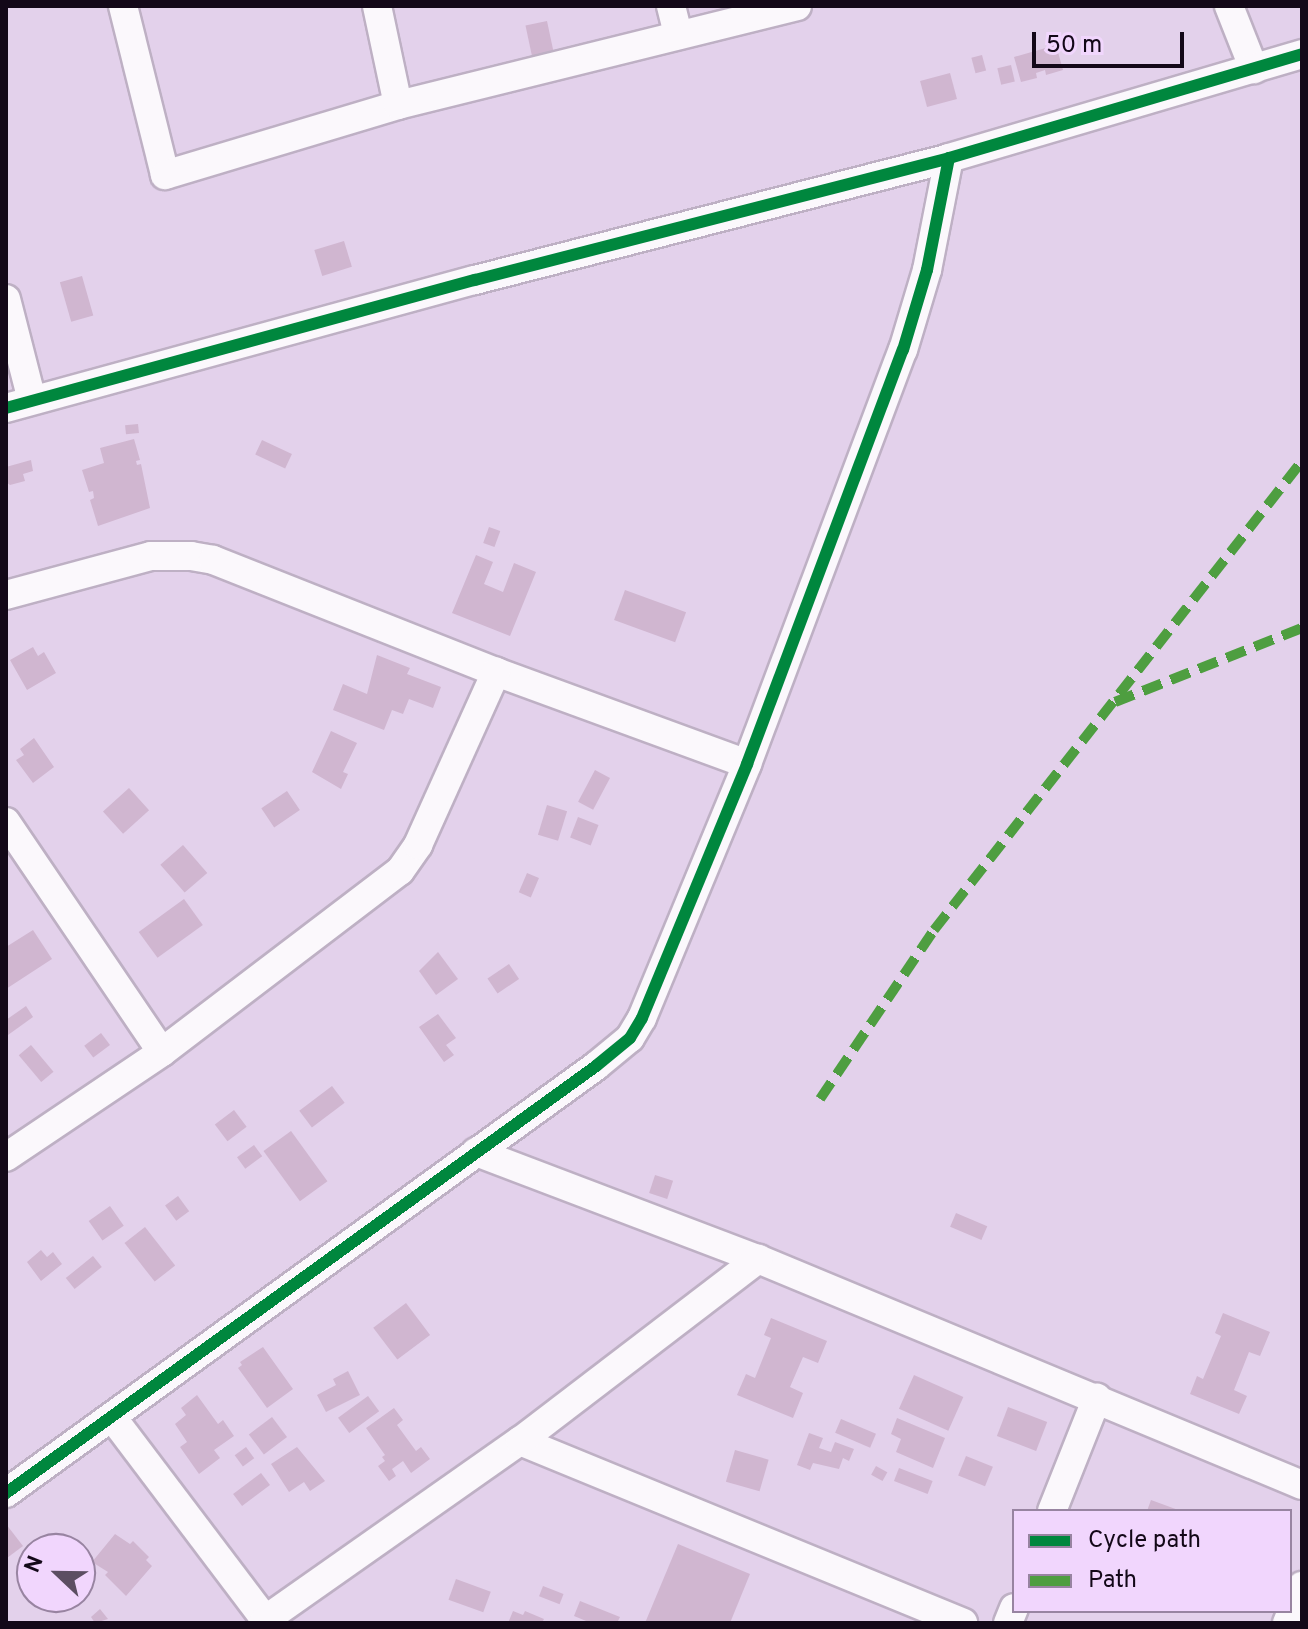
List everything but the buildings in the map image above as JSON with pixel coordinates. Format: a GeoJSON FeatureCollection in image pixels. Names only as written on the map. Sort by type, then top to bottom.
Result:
{"type":"FeatureCollection","features":[{"type":"Feature","properties":{"kind":"street"},"geometry":{"type":"LineString","coordinates":[[123,6],[165,175],[398,105],[797,6]]}},
{"type":"Feature","properties":{"kind":"street"},"geometry":{"type":"LineString","coordinates":[[377,6],[398,105]]}},
{"type":"Feature","properties":{"kind":"street"},"geometry":{"type":"LineString","coordinates":[[671,6],[678,35]]}},
{"type":"Feature","properties":{"kind":"street"},"geometry":{"type":"LineString","coordinates":[[1229,6],[1254,69]]}},
{"type":"Feature","properties":{"kind":"street"},"geometry":{"type":"LineString","coordinates":[[6,299],[19,404],[949,158],[1302,54]]}},
{"type":"Feature","properties":{"kind":"street"},"geometry":{"type":"LineString","coordinates":[[6,1493],[630,1038],[642,1018],[747,764],[903,350],[927,270],[949,158]]}},
{"type":"Feature","properties":{"kind":"street"},"geometry":{"type":"LineString","coordinates":[[6,595],[151,556],[191,556],[213,560],[496,672],[747,764]]}},
{"type":"Feature","properties":{"kind":"street"},"geometry":{"type":"LineString","coordinates":[[6,1157],[162,1052],[400,871],[418,845],[496,672]]}},
{"type":"Feature","properties":{"kind":"street"},"geometry":{"type":"LineString","coordinates":[[6,822],[162,1052]]}},
{"type":"Feature","properties":{"kind":"street"},"geometry":{"type":"LineString","coordinates":[[476,1152],[758,1259],[1302,1485]]}},
{"type":"Feature","properties":{"kind":"street"},"geometry":{"type":"LineString","coordinates":[[112,1417],[266,1622],[520,1441],[758,1259]]}},
{"type":"Feature","properties":{"kind":"street"},"geometry":{"type":"LineString","coordinates":[[1053,1509],[1097,1398]]}},
{"type":"Feature","properties":{"kind":"street"},"geometry":{"type":"LineString","coordinates":[[520,1441],[963,1623]]}},
{"type":"Feature","properties":{"kind":"street"},"geometry":{"type":"LineString","coordinates":[[1292,1611],[1302,1586]]}},
{"type":"Feature","properties":{"kind":"marked path"},"geometry":{"type":"LineString","coordinates":[[820,1099],[934,930],[1302,461]]}},
{"type":"Feature","properties":{"kind":"marked path"},"geometry":{"type":"LineString","coordinates":[[1115,702],[1302,628]]}},
{"type":"Feature","properties":{"kind":"cycle path"},"geometry":{"type":"LineString","coordinates":[[6,408],[475,280],[949,158],[1302,54]]}},
{"type":"Feature","properties":{"kind":"cycle path"},"geometry":{"type":"LineString","coordinates":[[6,1493],[596,1066],[630,1038],[642,1018],[747,764],[903,350],[927,270],[949,158]]}}]}
